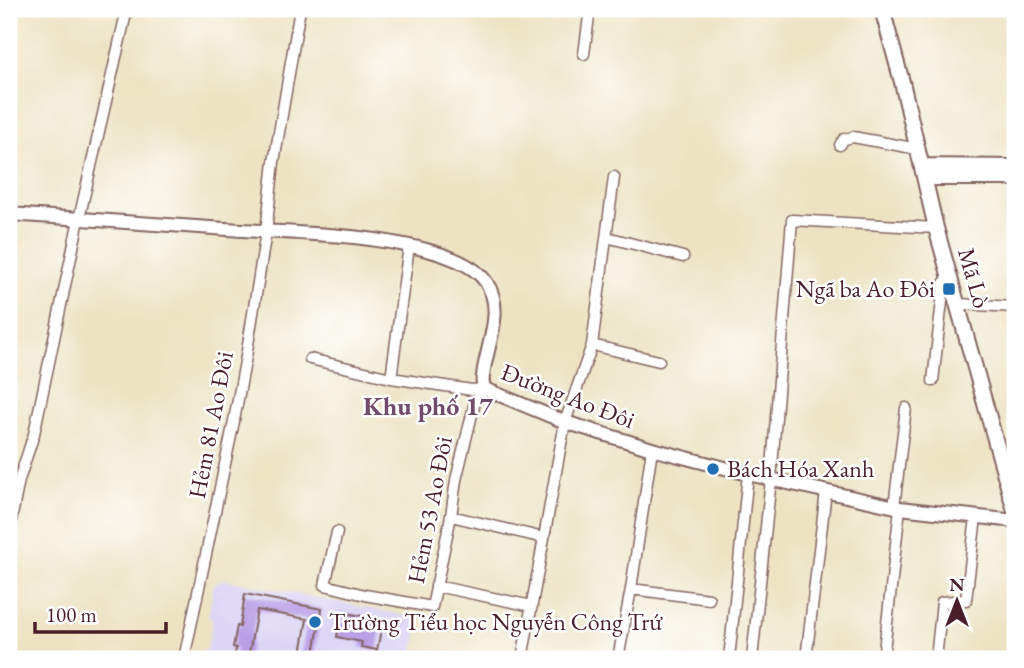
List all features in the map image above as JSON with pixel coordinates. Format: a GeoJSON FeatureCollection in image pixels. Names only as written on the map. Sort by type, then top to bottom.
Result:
{"type":"FeatureCollection","features":[{"type":"Feature","properties":{"kind":"main road","name":"Mã Lò"},"geometry":{"type":"LineString","coordinates":[[882,9],[936,228],[1015,512]]}},
{"type":"Feature","properties":{"kind":"main road"},"geometry":{"type":"LineString","coordinates":[[923,172],[1015,167]]}},
{"type":"Feature","properties":{"kind":"main road"},"geometry":{"type":"LineString","coordinates":[[923,172],[1015,178]]}},
{"type":"Feature","properties":{"kind":"street"},"geometry":{"type":"LineString","coordinates":[[9,531],[19,480],[34,434],[127,9]]}},
{"type":"Feature","properties":{"kind":"street","name":"Hẻm 81 Ao Đôi"},"geometry":{"type":"LineString","coordinates":[[184,659],[247,351],[274,162],[300,9]]}},
{"type":"Feature","properties":{"kind":"street"},"geometry":{"type":"LineString","coordinates":[[584,54],[590,9]]}},
{"type":"Feature","properties":{"kind":"street"},"geometry":{"type":"LineString","coordinates":[[841,145],[844,139],[853,137],[918,149]]}},
{"type":"Feature","properties":{"kind":"street"},"geometry":{"type":"LineString","coordinates":[[522,659],[565,422],[592,345],[614,177]]}},
{"type":"Feature","properties":{"kind":"street","name":"Đường Ao Đôi"},"geometry":{"type":"LineString","coordinates":[[9,214],[335,236],[409,246],[443,255],[471,267],[485,281],[495,301],[494,324],[482,383],[485,389],[565,422],[652,449],[748,474],[897,508],[1015,521]]}},
{"type":"Feature","properties":{"kind":"street"},"geometry":{"type":"LineString","coordinates":[[752,659],[771,479],[792,220],[936,228]]}},
{"type":"Feature","properties":{"kind":"street"},"geometry":{"type":"LineString","coordinates":[[607,237],[683,257]]}},
{"type":"Feature","properties":{"kind":"street"},"geometry":{"type":"LineString","coordinates":[[391,378],[409,246]]}},
{"type":"Feature","properties":{"kind":"street"},"geometry":{"type":"LineString","coordinates":[[933,381],[944,283],[950,277]]}},
{"type":"Feature","properties":{"kind":"street"},"geometry":{"type":"LineString","coordinates":[[958,304],[1015,307]]}},
{"type":"Feature","properties":{"kind":"street"},"geometry":{"type":"LineString","coordinates":[[592,345],[659,361]]}},
{"type":"Feature","properties":{"kind":"street"},"geometry":{"type":"LineString","coordinates":[[310,359],[391,378],[472,390],[485,389]]}},
{"type":"Feature","properties":{"kind":"street","name":"Hẻm 53 Ao Đôi"},"geometry":{"type":"LineString","coordinates":[[337,532],[325,585],[432,607],[456,480],[475,401],[485,389]]}},
{"type":"Feature","properties":{"kind":"street"},"geometry":{"type":"LineString","coordinates":[[883,659],[906,408]]}},
{"type":"Feature","properties":{"kind":"street"},"geometry":{"type":"LineString","coordinates":[[618,659],[652,449]]}},
{"type":"Feature","properties":{"kind":"street"},"geometry":{"type":"LineString","coordinates":[[729,659],[748,474]]}},
{"type":"Feature","properties":{"kind":"street"},"geometry":{"type":"LineString","coordinates":[[806,659],[826,491]]}},
{"type":"Feature","properties":{"kind":"street"},"geometry":{"type":"LineString","coordinates":[[451,516],[544,538]]}},
{"type":"Feature","properties":{"kind":"street"},"geometry":{"type":"LineString","coordinates":[[936,659],[942,602],[966,600],[976,517]]}},
{"type":"Feature","properties":{"kind":"street"},"geometry":{"type":"LineString","coordinates":[[436,586],[532,606]]}},
{"type":"Feature","properties":{"kind":"street"},"geometry":{"type":"LineString","coordinates":[[631,589],[709,599]]}},
{"type":"Feature","properties":{"kind":"shaded area","name":"Trường Tiểu học Nguyễn Công Trứ"},"geometry":{"type":"Polygon","coordinates":[[[223,579],[412,617],[419,625],[412,659],[198,659],[199,654],[207,649],[213,619],[208,617],[214,584],[223,579]]]}},
{"type":"Feature","properties":{"kind":"building"},"geometry":{"type":"Polygon","coordinates":[[[245,594],[322,609],[313,659],[300,659],[307,619],[257,610],[248,659],[234,659],[236,648],[233,647],[237,626],[240,627],[245,594]]]}},
{"type":"Feature","properties":{"kind":"building"},"geometry":{"type":"Polygon","coordinates":[[[341,612],[383,620],[377,650],[361,647],[362,642],[337,637],[341,612]]]}},
{"type":"Feature","properties":{"kind":"place","name":"Ngã ba Ao Đôi"},"geometry":{"type":"Point","coordinates":[949,289]}},
{"type":"Feature","properties":{"kind":"place","name":"Bách Hóa Xanh"},"geometry":{"type":"Point","coordinates":[713,469]}},
{"type":"Feature","properties":{"kind":"place","name":"Trường Tiểu học Nguyễn Công Trứ"},"geometry":{"type":"Point","coordinates":[315,622]}},
{"type":"Feature","properties":{"kind":"district","name":"Khu phố 17"},"geometry":{"type":"Point","coordinates":[428,406]}}]}
